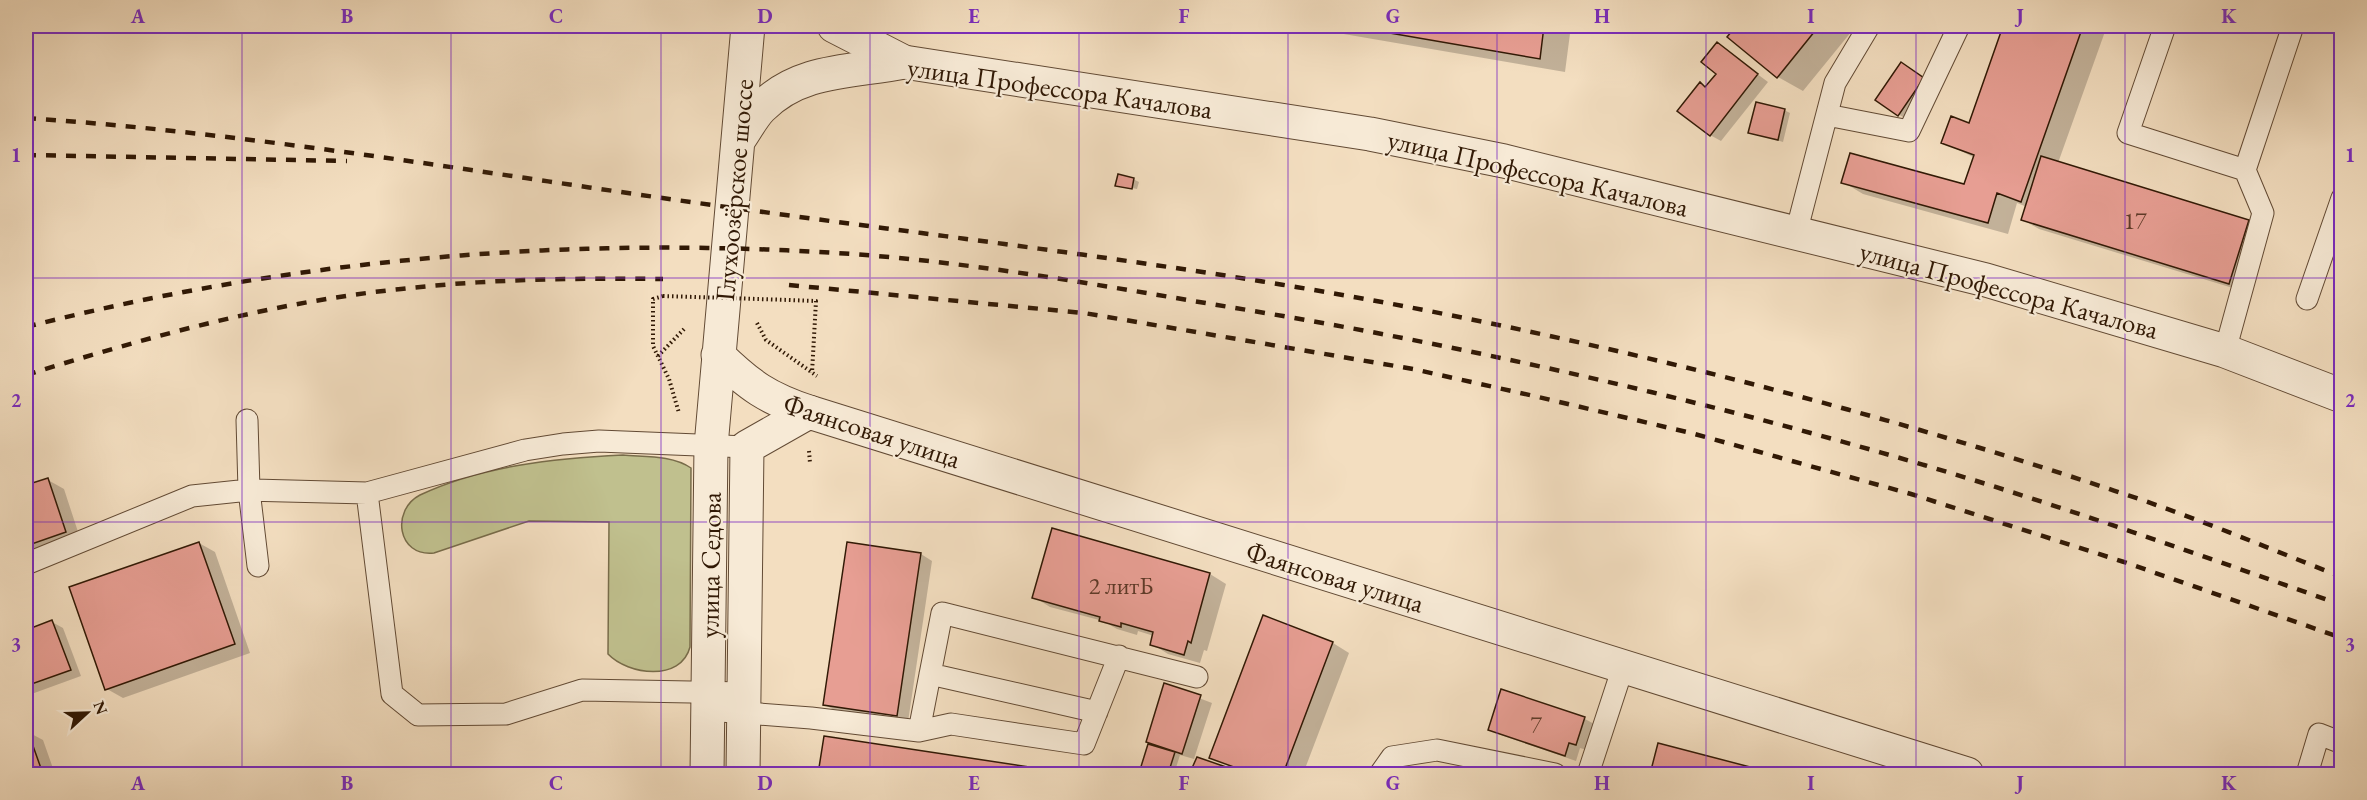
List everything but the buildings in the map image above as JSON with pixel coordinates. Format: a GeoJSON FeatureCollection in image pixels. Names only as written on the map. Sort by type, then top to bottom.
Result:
{"type":"FeatureCollection","features":[{"type":"Feature","properties":{"kind":"street","name":"Глухоозёрское шоссе"},"geometry":{"type":"LineString","coordinates":[[718,355],[740,138],[748,26]]}},
{"type":"Feature","properties":{"kind":"street"},"geometry":{"type":"LineString","coordinates":[[834,26],[904,62]]}},
{"type":"Feature","properties":{"kind":"street","name":"улица Профессора Качалова"},"geometry":{"type":"LineString","coordinates":[[740,138],[761,108],[796,83],[818,74],[904,62],[1370,134],[1504,161],[1986,280],[2225,351],[2342,396]]}},
{"type":"Feature","properties":{"kind":"street","name":"Фаянсовая улица"},"geometry":{"type":"LineString","coordinates":[[718,355],[748,384],[777,402],[1623,667],[1923,768],[1967,774]]}},
{"type":"Feature","properties":{"kind":"street","name":"улица Седова"},"geometry":{"type":"LineString","coordinates":[[707,774],[711,446],[718,355]]}},
{"type":"Feature","properties":{"kind":"street"},"geometry":{"type":"LineString","coordinates":[[747,447],[809,412]]}},
{"type":"Feature","properties":{"kind":"street","name":"улица Седова"},"geometry":{"type":"LineString","coordinates":[[743,774],[747,447]]}},
{"type":"Feature","properties":{"kind":"lane"},"geometry":{"type":"LineString","coordinates":[[1796,233],[1835,83],[1869,26]]}},
{"type":"Feature","properties":{"kind":"lane"},"geometry":{"type":"LineString","coordinates":[[1827,114],[1909,131],[1959,26]]}},
{"type":"Feature","properties":{"kind":"lane"},"geometry":{"type":"LineString","coordinates":[[2165,26],[2128,133],[2245,170]]}},
{"type":"Feature","properties":{"kind":"lane"},"geometry":{"type":"LineString","coordinates":[[2225,351],[2263,213],[2245,170],[2293,26]]}},
{"type":"Feature","properties":{"kind":"lane"},"geometry":{"type":"LineString","coordinates":[[2307,299],[2342,198]]}},
{"type":"Feature","properties":{"kind":"lane"},"geometry":{"type":"LineString","coordinates":[[247,420],[249,490],[258,566]]}},
{"type":"Feature","properties":{"kind":"lane"},"geometry":{"type":"LineString","coordinates":[[26,564],[192,496],[249,490],[368,493],[525,450],[563,444],[598,441],[747,447]]}},
{"type":"Feature","properties":{"kind":"lane"},"geometry":{"type":"LineString","coordinates":[[368,493],[392,694],[418,715],[506,714],[582,690],[708,702],[744,703],[919,731],[951,724],[1084,744],[1119,656]]}},
{"type":"Feature","properties":{"kind":"lane"},"geometry":{"type":"LineString","coordinates":[[919,731],[942,614],[1197,677]]}},
{"type":"Feature","properties":{"kind":"lane"},"geometry":{"type":"LineString","coordinates":[[1588,774],[1623,667]]}},
{"type":"Feature","properties":{"kind":"lane"},"geometry":{"type":"LineString","coordinates":[[930,674],[1097,712]]}},
{"type":"Feature","properties":{"kind":"lane"},"geometry":{"type":"LineString","coordinates":[[2307,774],[2319,734],[2342,743]]}},
{"type":"Feature","properties":{"kind":"lane"},"geometry":{"type":"LineString","coordinates":[[1380,774],[1392,757],[1437,750],[1555,774]]}},
{"type":"Feature","properties":{"kind":"path"},"geometry":{"type":"LineString","coordinates":[[653,346],[653,299],[663,296],[816,301],[812,373]]}},
{"type":"Feature","properties":{"kind":"green space"},"geometry":{"type":"Polygon","coordinates":[[[623,455],[667,459],[691,468],[690,647],[685,658],[676,666],[665,670],[653,672],[628,667],[608,654],[609,522],[529,521],[434,553],[412,548],[402,531],[405,511],[411,502],[420,495],[443,485],[519,465],[572,458],[623,455]]]}},
{"type":"Feature","properties":{"kind":"railway"},"geometry":{"type":"LineString","coordinates":[[26,118],[203,134],[380,157],[1169,267],[1429,311],[1609,349],[1878,418],[2142,500],[2342,577]]}},
{"type":"Feature","properties":{"kind":"railway"},"geometry":{"type":"LineString","coordinates":[[26,155],[347,161]]}},
{"type":"Feature","properties":{"kind":"railway"},"geometry":{"type":"LineString","coordinates":[[26,327],[127,303],[230,284],[333,269],[436,258],[540,251],[644,248],[748,249],[852,254],[946,263],[1088,283],[1404,338],[1579,375],[1752,417],[1977,481],[2134,532],[2342,605]]}},
{"type":"Feature","properties":{"kind":"railway"},"geometry":{"type":"LineString","coordinates":[[26,375],[118,347],[211,323],[353,295],[499,281],[663,279]]}},
{"type":"Feature","properties":{"kind":"railway"},"geometry":{"type":"LineString","coordinates":[[789,285],[1084,313],[1413,369],[1534,396],[1691,433],[1911,494],[2124,562],[2342,638]]}}]}
